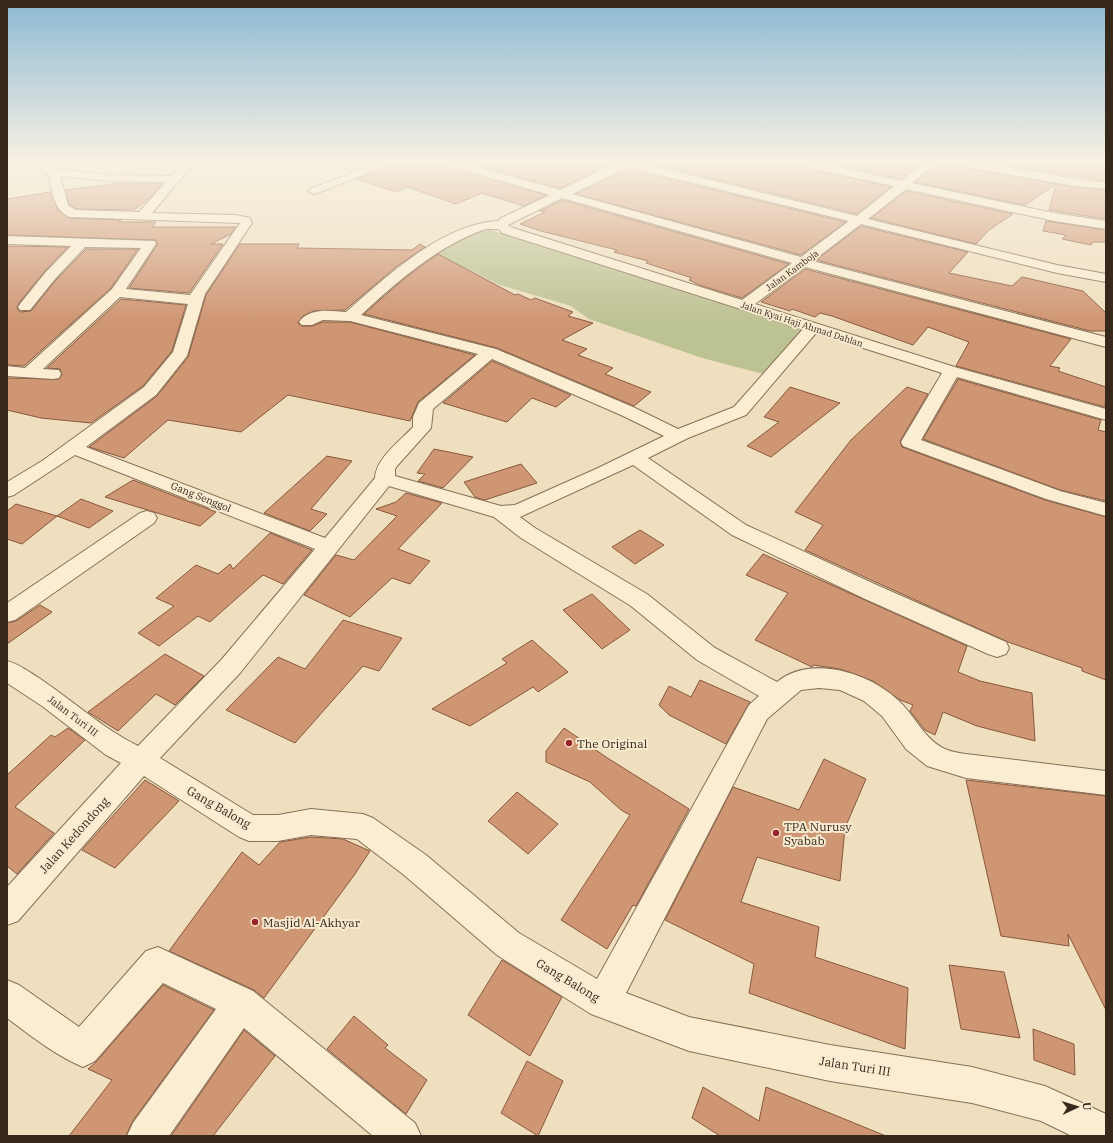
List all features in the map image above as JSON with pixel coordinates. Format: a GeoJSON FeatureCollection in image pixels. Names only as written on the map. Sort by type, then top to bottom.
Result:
{"type":"FeatureCollection","features":[{"type":"Feature","properties":{"kind":"street"},"geometry":{"type":"LineString","coordinates":[[7,491],[49,465],[150,391],[181,353],[198,294],[246,223],[246,221],[91,215]]}},
{"type":"Feature","properties":{"kind":"street"},"geometry":{"type":"LineString","coordinates":[[350,317],[386,283],[434,249],[453,238],[474,230],[490,225],[502,226],[505,221],[517,215]]}},
{"type":"Feature","properties":{"kind":"street"},"geometry":{"type":"LineString","coordinates":[[633,215],[1106,342]]}},
{"type":"Feature","properties":{"kind":"street"},"geometry":{"type":"LineString","coordinates":[[835,215],[1057,269],[1106,278]]}},
{"type":"Feature","properties":{"kind":"street","name":"Jalan Kamboja"},"geometry":{"type":"LineString","coordinates":[[744,305],[865,215]]}},
{"type":"Feature","properties":{"kind":"street"},"geometry":{"type":"LineString","coordinates":[[1046,215],[1106,225]]}},
{"type":"Feature","properties":{"kind":"street","name":"Jalan Kyai Haji Ahmad Dahlan"},"geometry":{"type":"LineString","coordinates":[[502,226],[506,230],[952,371],[1106,415]]}},
{"type":"Feature","properties":{"kind":"street"},"geometry":{"type":"LineString","coordinates":[[25,307],[50,276],[89,243],[106,237],[137,237]]}},
{"type":"Feature","properties":{"kind":"street"},"geometry":{"type":"LineString","coordinates":[[7,240],[89,243],[150,243],[117,292],[29,373]]}},
{"type":"Feature","properties":{"kind":"street"},"geometry":{"type":"LineString","coordinates":[[117,292],[196,300]]}},
{"type":"Feature","properties":{"kind":"street"},"geometry":{"type":"LineString","coordinates":[[307,322],[320,315],[350,317],[490,352],[627,411],[678,436]]}},
{"type":"Feature","properties":{"kind":"street"},"geometry":{"type":"LineString","coordinates":[[490,352],[425,407],[422,417],[422,428],[390,462],[385,469],[385,479],[501,512],[518,511],[635,458],[678,436],[740,411],[813,327]]}},
{"type":"Feature","properties":{"kind":"street"},"geometry":{"type":"LineString","coordinates":[[7,371],[53,374]]}},
{"type":"Feature","properties":{"kind":"street"},"geometry":{"type":"LineString","coordinates":[[952,371],[910,442],[1054,495],[1106,510]]}},
{"type":"Feature","properties":{"kind":"street","name":"Gang Senggol"},"geometry":{"type":"LineString","coordinates":[[72,448],[329,547]]}},
{"type":"Feature","properties":{"kind":"street"},"geometry":{"type":"LineString","coordinates":[[635,458],[739,530],[871,592],[997,648]]}},
{"type":"Feature","properties":{"kind":"street","name":"Jalan Kedondong"},"geometry":{"type":"LineString","coordinates":[[7,910],[141,760],[231,666],[385,479]]}},
{"type":"Feature","properties":{"kind":"street"},"geometry":{"type":"LineString","coordinates":[[501,512],[528,533],[639,600],[706,654],[779,695]]}},
{"type":"Feature","properties":{"kind":"street"},"geometry":{"type":"LineString","coordinates":[[7,614],[147,518]]}},
{"type":"Feature","properties":{"kind":"street","name":"Jalan Turi III"},"geometry":{"type":"LineString","coordinates":[[7,670],[51,699],[114,748],[141,760]]}},
{"type":"Feature","properties":{"kind":"street","name":"Gang Balong"},"geometry":{"type":"LineString","coordinates":[[141,760],[249,828],[278,828],[311,822],[363,827],[414,865],[508,944],[603,1002],[758,712],[796,681],[819,678],[844,681],[873,694],[891,710],[915,741],[937,758],[966,766],[1106,782]]}},
{"type":"Feature","properties":{"kind":"street"},"geometry":{"type":"LineString","coordinates":[[7,997],[50,1029],[83,1049],[158,963],[241,1003],[402,1136]]}},
{"type":"Feature","properties":{"kind":"street","name":"Jalan Turi III"},"geometry":{"type":"LineString","coordinates":[[603,1002],[689,1034],[830,1063],[972,1085],[1045,1104],[1106,1133]]}},
{"type":"Feature","properties":{"kind":"street"},"geometry":{"type":"LineString","coordinates":[[146,1136],[241,1003]]}},
{"type":"Feature","properties":{"kind":"green space"},"geometry":{"type":"Polygon","coordinates":[[[488,229],[810,332],[767,375],[702,358],[589,319],[571,306],[500,285],[466,268],[418,261],[476,230],[488,229]]]}},
{"type":"Feature","properties":{"kind":"building"},"geometry":{"type":"Polygon","coordinates":[[[7,215],[65,215],[69,218],[121,220],[119,222],[156,222],[152,227],[236,227],[231,234],[211,244],[223,244],[189,293],[129,288],[157,245],[156,240],[7,235],[7,215]]]}},
{"type":"Feature","properties":{"kind":"building"},"geometry":{"type":"Polygon","coordinates":[[[538,215],[616,215],[789,264],[742,298],[699,285],[689,280],[692,278],[646,263],[648,261],[614,252],[617,250],[541,231],[520,224],[538,215]]]}},
{"type":"Feature","properties":{"kind":"building"},"geometry":{"type":"Polygon","coordinates":[[[655,215],[819,215],[846,222],[801,255],[655,215]]]}},
{"type":"Feature","properties":{"kind":"building"},"geometry":{"type":"Polygon","coordinates":[[[874,215],[1011,215],[989,230],[976,244],[871,218],[874,215]]]}},
{"type":"Feature","properties":{"kind":"building"},"geometry":{"type":"Polygon","coordinates":[[[1083,215],[1106,215],[1106,219],[1083,215]]]}},
{"type":"Feature","properties":{"kind":"building"},"geometry":{"type":"Polygon","coordinates":[[[1046,221],[1106,230],[1106,242],[1093,242],[1091,245],[1062,239],[1066,235],[1043,231],[1046,221]]]}},
{"type":"Feature","properties":{"kind":"building"},"geometry":{"type":"Polygon","coordinates":[[[861,226],[968,252],[949,273],[1012,286],[1022,277],[1083,291],[1106,313],[1106,331],[1090,331],[816,260],[861,226]]]}},
{"type":"Feature","properties":{"kind":"building"},"geometry":{"type":"Polygon","coordinates":[[[240,244],[299,244],[297,248],[412,250],[420,244],[425,247],[396,267],[345,310],[314,311],[303,316],[298,323],[302,326],[312,326],[323,322],[350,322],[475,355],[418,402],[410,421],[288,395],[241,432],[168,420],[124,458],[89,447],[157,396],[188,357],[206,295],[240,244]]]}},
{"type":"Feature","properties":{"kind":"building"},"geometry":{"type":"Polygon","coordinates":[[[7,246],[68,247],[44,272],[19,303],[17,308],[20,312],[31,311],[56,280],[86,249],[138,249],[111,288],[24,366],[7,365],[7,246]]]}},
{"type":"Feature","properties":{"kind":"building"},"geometry":{"type":"Polygon","coordinates":[[[438,254],[515,295],[518,294],[531,300],[535,298],[573,312],[568,316],[593,323],[562,340],[587,349],[578,355],[613,368],[605,374],[651,392],[634,406],[497,348],[364,314],[405,278],[438,254]]]}},
{"type":"Feature","properties":{"kind":"building"},"geometry":{"type":"Polygon","coordinates":[[[805,269],[1071,339],[1050,366],[1060,368],[1058,371],[1106,387],[1105,407],[956,366],[969,342],[928,327],[913,345],[832,316],[820,313],[815,317],[792,309],[790,311],[761,302],[805,269]]]}},
{"type":"Feature","properties":{"kind":"building"},"geometry":{"type":"Polygon","coordinates":[[[121,299],[186,305],[172,351],[143,386],[91,423],[41,418],[7,410],[7,378],[59,379],[62,375],[60,369],[47,368],[121,299]]]}},
{"type":"Feature","properties":{"kind":"building"},"geometry":{"type":"Polygon","coordinates":[[[492,361],[571,395],[556,407],[532,398],[507,422],[443,403],[492,361]]]}},
{"type":"Feature","properties":{"kind":"building"},"geometry":{"type":"Polygon","coordinates":[[[958,379],[1101,420],[1098,430],[1106,432],[1106,501],[1060,490],[923,439],[958,379]]]}},
{"type":"Feature","properties":{"kind":"building"},"geometry":{"type":"Polygon","coordinates":[[[790,387],[840,403],[771,457],[747,446],[779,422],[764,417],[790,387]]]}},
{"type":"Feature","properties":{"kind":"building"},"geometry":{"type":"Polygon","coordinates":[[[907,387],[928,394],[900,441],[902,447],[1045,500],[1106,517],[1106,680],[1082,671],[1082,668],[1008,642],[805,550],[823,525],[795,512],[851,440],[907,387]]]}},
{"type":"Feature","properties":{"kind":"building"},"geometry":{"type":"Polygon","coordinates":[[[434,449],[473,457],[443,488],[418,481],[425,474],[417,473],[434,449]]]}},
{"type":"Feature","properties":{"kind":"building"},"geometry":{"type":"Polygon","coordinates":[[[327,456],[352,461],[311,509],[327,514],[310,531],[264,513],[327,456]]]}},
{"type":"Feature","properties":{"kind":"building"},"geometry":{"type":"Polygon","coordinates":[[[521,464],[537,483],[485,500],[475,497],[464,482],[521,464]]]}},
{"type":"Feature","properties":{"kind":"building"},"geometry":{"type":"Polygon","coordinates":[[[133,480],[216,512],[200,526],[105,497],[133,480]]]}},
{"type":"Feature","properties":{"kind":"building"},"geometry":{"type":"Polygon","coordinates":[[[406,493],[442,503],[398,549],[430,561],[410,584],[392,578],[350,617],[304,595],[336,555],[354,560],[397,516],[376,509],[396,502],[406,493]]]}},
{"type":"Feature","properties":{"kind":"building"},"geometry":{"type":"Polygon","coordinates":[[[81,499],[113,511],[89,528],[57,516],[81,499]]]}},
{"type":"Feature","properties":{"kind":"building"},"geometry":{"type":"Polygon","coordinates":[[[16,504],[57,516],[22,544],[7,539],[7,511],[16,504]]]}},
{"type":"Feature","properties":{"kind":"building"},"geometry":{"type":"Polygon","coordinates":[[[640,530],[664,545],[635,564],[612,547],[640,530]]]}},
{"type":"Feature","properties":{"kind":"building"},"geometry":{"type":"Polygon","coordinates":[[[270,533],[312,550],[283,584],[263,575],[210,622],[198,616],[159,646],[138,633],[174,606],[156,598],[196,565],[218,574],[230,564],[233,569],[270,533]]]}},
{"type":"Feature","properties":{"kind":"building"},"geometry":{"type":"Polygon","coordinates":[[[763,554],[967,646],[958,672],[980,681],[1032,693],[1035,741],[977,726],[943,712],[935,735],[925,730],[910,711],[913,705],[900,700],[873,681],[840,669],[813,665],[812,667],[755,640],[788,593],[746,575],[763,554]]]}},
{"type":"Feature","properties":{"kind":"building"},"geometry":{"type":"Polygon","coordinates":[[[592,594],[630,630],[602,649],[563,610],[592,594]]]}},
{"type":"Feature","properties":{"kind":"building"},"geometry":{"type":"Polygon","coordinates":[[[40,605],[52,612],[7,644],[7,623],[16,621],[40,605]]]}},
{"type":"Feature","properties":{"kind":"building"},"geometry":{"type":"Polygon","coordinates":[[[343,620],[402,638],[379,671],[363,666],[295,743],[226,710],[278,657],[305,669],[343,620]]]}},
{"type":"Feature","properties":{"kind":"building"},"geometry":{"type":"Polygon","coordinates":[[[532,640],[568,672],[538,692],[533,687],[470,726],[432,709],[507,663],[502,659],[532,640]]]}},
{"type":"Feature","properties":{"kind":"building"},"geometry":{"type":"Polygon","coordinates":[[[165,654],[204,676],[175,705],[156,694],[118,731],[88,712],[165,654]]]}},
{"type":"Feature","properties":{"kind":"building"},"geometry":{"type":"Polygon","coordinates":[[[700,680],[750,702],[726,744],[669,715],[659,705],[669,686],[691,697],[700,680]]]}},
{"type":"Feature","properties":{"kind":"building"},"geometry":{"type":"Polygon","coordinates":[[[68,728],[85,740],[15,807],[54,833],[17,874],[7,866],[7,775],[51,735],[55,737],[68,728]]]}},
{"type":"Feature","properties":{"kind":"building"},"geometry":{"type":"Polygon","coordinates":[[[564,728],[609,759],[689,809],[636,906],[633,905],[607,949],[561,920],[630,815],[621,810],[590,782],[546,762],[546,751],[564,728]]]}},
{"type":"Feature","properties":{"kind":"building"},"geometry":{"type":"Polygon","coordinates":[[[824,759],[866,779],[845,828],[840,881],[757,857],[741,902],[819,927],[815,957],[908,988],[905,1049],[749,993],[754,964],[665,920],[733,787],[799,810],[824,759]]]}},
{"type":"Feature","properties":{"kind":"building"},"geometry":{"type":"Polygon","coordinates":[[[145,780],[179,801],[115,868],[82,850],[145,780]]]}},
{"type":"Feature","properties":{"kind":"building"},"geometry":{"type":"Polygon","coordinates":[[[966,780],[1106,796],[1106,1010],[1068,934],[1069,946],[1001,936],[966,780]]]}},
{"type":"Feature","properties":{"kind":"building"},"geometry":{"type":"Polygon","coordinates":[[[517,792],[558,824],[528,854],[488,821],[517,792]]]}},
{"type":"Feature","properties":{"kind":"building","name":"Masjid Al-Akhyar"},"geometry":{"type":"Polygon","coordinates":[[[311,837],[343,839],[370,851],[355,874],[264,998],[254,990],[169,951],[242,852],[259,865],[280,842],[311,837]]]}},
{"type":"Feature","properties":{"kind":"building"},"geometry":{"type":"Polygon","coordinates":[[[502,960],[562,997],[530,1056],[468,1015],[502,960]]]}},
{"type":"Feature","properties":{"kind":"building"},"geometry":{"type":"Polygon","coordinates":[[[949,965],[1004,972],[1020,1038],[961,1029],[949,965]]]}},
{"type":"Feature","properties":{"kind":"building"},"geometry":{"type":"Polygon","coordinates":[[[163,985],[214,1010],[132,1122],[126,1136],[69,1136],[112,1080],[88,1069],[96,1062],[163,985]]]}},
{"type":"Feature","properties":{"kind":"building"},"geometry":{"type":"Polygon","coordinates":[[[354,1016],[388,1045],[385,1048],[427,1080],[406,1114],[327,1049],[354,1016]]]}},
{"type":"Feature","properties":{"kind":"building"},"geometry":{"type":"Polygon","coordinates":[[[1033,1029],[1074,1044],[1075,1075],[1034,1060],[1033,1029]]]}},
{"type":"Feature","properties":{"kind":"building"},"geometry":{"type":"Polygon","coordinates":[[[244,1030],[275,1056],[213,1136],[171,1136],[244,1030]]]}},
{"type":"Feature","properties":{"kind":"building"},"geometry":{"type":"Polygon","coordinates":[[[527,1061],[563,1081],[538,1136],[501,1113],[527,1061]]]}},
{"type":"Feature","properties":{"kind":"building"},"geometry":{"type":"Polygon","coordinates":[[[703,1087],[759,1121],[766,1087],[886,1136],[720,1136],[692,1118],[703,1087]]]}},
{"type":"Feature","properties":{"kind":"place","name":"The Original"},"geometry":{"type":"Point","coordinates":[569,743]}},
{"type":"Feature","properties":{"kind":"place","name":"TPA Nurusy Syabab"},"geometry":{"type":"Point","coordinates":[776,833]}},
{"type":"Feature","properties":{"kind":"place","name":"Masjid Al-Akhyar"},"geometry":{"type":"Point","coordinates":[255,922]}}]}
